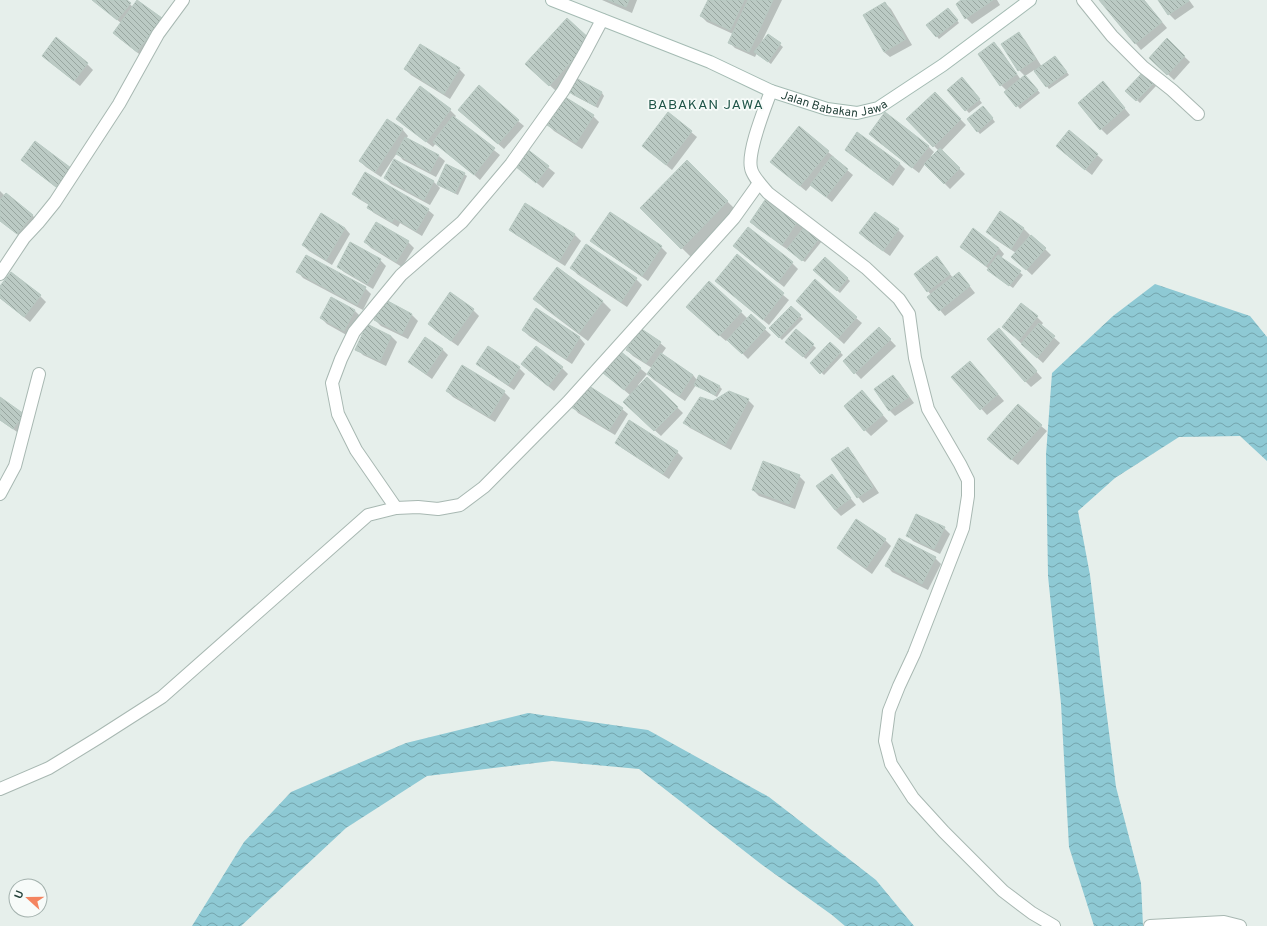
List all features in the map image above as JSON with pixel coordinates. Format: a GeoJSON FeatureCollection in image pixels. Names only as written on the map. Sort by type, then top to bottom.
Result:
{"type":"FeatureCollection","features":[{"type":"Feature","properties":{"kind":"street"},"geometry":{"type":"LineString","coordinates":[[0,274],[24,238],[38,224],[55,202],[119,104],[158,34],[183,0]]}},
{"type":"Feature","properties":{"kind":"street","name":"Jalan Babakan Jawa"},"geometry":{"type":"LineString","coordinates":[[552,0],[710,62],[771,91],[827,109],[857,113],[878,108],[943,65],[1030,0]]}},
{"type":"Feature","properties":{"kind":"street"},"geometry":{"type":"LineString","coordinates":[[1083,0],[1112,36],[1143,67],[1172,90],[1198,114]]}},
{"type":"Feature","properties":{"kind":"street"},"geometry":{"type":"LineString","coordinates":[[396,508],[356,450],[338,414],[332,383],[341,359],[354,332],[401,275],[462,222],[511,164],[563,91],[602,20]]}},
{"type":"Feature","properties":{"kind":"street"},"geometry":{"type":"LineString","coordinates":[[771,91],[758,126],[751,155],[750,168],[768,193],[866,268],[899,299],[909,314],[915,358],[928,409],[968,480],[968,496],[963,528],[914,654],[889,710],[885,741],[891,764],[913,798],[944,832],[1003,891],[1032,913],[1054,926]]}},
{"type":"Feature","properties":{"kind":"street"},"geometry":{"type":"LineString","coordinates":[[0,789],[49,768],[162,697],[368,515],[396,508],[418,507],[438,509],[460,505],[484,487],[568,402],[734,218],[760,183]]}},
{"type":"Feature","properties":{"kind":"street"},"geometry":{"type":"LineString","coordinates":[[0,494],[15,466],[39,374]]}},
{"type":"Feature","properties":{"kind":"street"},"geometry":{"type":"LineString","coordinates":[[1150,926],[1224,922],[1240,926]]}},
{"type":"Feature","properties":{"kind":"water"},"geometry":{"type":"Polygon","coordinates":[[[1155,284],[1250,316],[1267,337],[1267,461],[1240,436],[1179,437],[1115,478],[1078,511],[1090,575],[1116,787],[1141,883],[1143,926],[1094,926],[1069,847],[1061,704],[1048,576],[1046,455],[1052,373],[1113,316],[1155,284]]]}},
{"type":"Feature","properties":{"kind":"water"},"geometry":{"type":"Polygon","coordinates":[[[528,713],[648,730],[769,797],[876,880],[914,926],[845,926],[761,864],[639,769],[552,761],[427,776],[346,828],[241,926],[192,926],[244,842],[291,792],[406,743],[528,713]]]}},
{"type":"Feature","properties":{"kind":"building"},"geometry":{"type":"Polygon","coordinates":[[[92,0],[127,0],[131,3],[117,20],[92,0]]]}},
{"type":"Feature","properties":{"kind":"building"},"geometry":{"type":"Polygon","coordinates":[[[137,0],[162,18],[137,52],[113,33],[137,0]]]}},
{"type":"Feature","properties":{"kind":"building"},"geometry":{"type":"Polygon","coordinates":[[[608,0],[629,0],[626,7],[608,0]]]}},
{"type":"Feature","properties":{"kind":"building"},"geometry":{"type":"Polygon","coordinates":[[[708,0],[744,0],[730,30],[700,16],[708,0]]]}},
{"type":"Feature","properties":{"kind":"building"},"geometry":{"type":"Polygon","coordinates":[[[748,0],[773,0],[749,52],[728,43],[748,0]]]}},
{"type":"Feature","properties":{"kind":"building"},"geometry":{"type":"Polygon","coordinates":[[[961,0],[993,0],[965,19],[956,4],[961,0]]]}},
{"type":"Feature","properties":{"kind":"building"},"geometry":{"type":"Polygon","coordinates":[[[1099,0],[1144,0],[1162,22],[1135,44],[1099,0]]]}},
{"type":"Feature","properties":{"kind":"building"},"geometry":{"type":"Polygon","coordinates":[[[1158,0],[1188,0],[1189,1],[1168,15],[1158,0]]]}},
{"type":"Feature","properties":{"kind":"building"},"geometry":{"type":"Polygon","coordinates":[[[885,2],[906,39],[884,52],[863,15],[885,2]]]}},
{"type":"Feature","properties":{"kind":"building"},"geometry":{"type":"Polygon","coordinates":[[[948,8],[958,20],[936,37],[926,25],[948,8]]]}},
{"type":"Feature","properties":{"kind":"building"},"geometry":{"type":"Polygon","coordinates":[[[567,18],[591,40],[549,86],[525,64],[567,18]]]}},
{"type":"Feature","properties":{"kind":"building"},"geometry":{"type":"Polygon","coordinates":[[[1019,32],[1036,59],[1018,71],[1001,44],[1019,32]]]}},
{"type":"Feature","properties":{"kind":"building"},"geometry":{"type":"Polygon","coordinates":[[[768,34],[781,43],[768,62],[754,52],[768,34]]]}},
{"type":"Feature","properties":{"kind":"building"},"geometry":{"type":"Polygon","coordinates":[[[56,37],[88,63],[74,81],[42,56],[56,37]]]}},
{"type":"Feature","properties":{"kind":"building"},"geometry":{"type":"Polygon","coordinates":[[[1167,38],[1185,56],[1167,75],[1149,58],[1167,38]]]}},
{"type":"Feature","properties":{"kind":"building"},"geometry":{"type":"Polygon","coordinates":[[[994,42],[1017,74],[1000,86],[978,54],[994,42]]]}},
{"type":"Feature","properties":{"kind":"building"},"geometry":{"type":"Polygon","coordinates":[[[420,44],[460,68],[444,94],[404,69],[420,44]]]}},
{"type":"Feature","properties":{"kind":"building"},"geometry":{"type":"Polygon","coordinates":[[[1055,56],[1067,72],[1046,87],[1034,71],[1055,56]]]}},
{"type":"Feature","properties":{"kind":"building"},"geometry":{"type":"Polygon","coordinates":[[[1143,72],[1154,83],[1136,101],[1125,91],[1143,72]]]}},
{"type":"Feature","properties":{"kind":"building"},"geometry":{"type":"Polygon","coordinates":[[[1025,75],[1038,90],[1016,107],[1004,92],[1025,75]]]}},
{"type":"Feature","properties":{"kind":"building"},"geometry":{"type":"Polygon","coordinates":[[[962,77],[980,99],[965,111],[947,90],[962,77]]]}},
{"type":"Feature","properties":{"kind":"building"},"geometry":{"type":"Polygon","coordinates":[[[576,78],[602,92],[595,106],[569,92],[576,78]]]}},
{"type":"Feature","properties":{"kind":"building"},"geometry":{"type":"Polygon","coordinates":[[[1103,81],[1125,108],[1100,130],[1078,103],[1103,81]]]}},
{"type":"Feature","properties":{"kind":"building"},"geometry":{"type":"Polygon","coordinates":[[[479,85],[519,120],[498,144],[458,110],[479,85]]]}},
{"type":"Feature","properties":{"kind":"building"},"geometry":{"type":"Polygon","coordinates":[[[420,86],[451,109],[426,142],[396,119],[420,86]]]}},
{"type":"Feature","properties":{"kind":"building"},"geometry":{"type":"Polygon","coordinates":[[[935,92],[961,119],[933,147],[906,119],[935,92]]]}},
{"type":"Feature","properties":{"kind":"building"},"geometry":{"type":"Polygon","coordinates":[[[565,97],[594,115],[576,143],[547,125],[565,97]]]}},
{"type":"Feature","properties":{"kind":"building"},"geometry":{"type":"Polygon","coordinates":[[[983,106],[993,118],[977,132],[967,119],[983,106]]]}},
{"type":"Feature","properties":{"kind":"building"},"geometry":{"type":"Polygon","coordinates":[[[668,112],[692,131],[666,165],[642,146],[668,112]]]}},
{"type":"Feature","properties":{"kind":"building"},"geometry":{"type":"Polygon","coordinates":[[[885,112],[929,146],[912,168],[869,134],[885,112]]]}},
{"type":"Feature","properties":{"kind":"building"},"geometry":{"type":"Polygon","coordinates":[[[453,116],[495,148],[474,175],[433,142],[453,116]]]}},
{"type":"Feature","properties":{"kind":"building"},"geometry":{"type":"Polygon","coordinates":[[[387,119],[403,129],[375,172],[359,161],[387,119]]]}},
{"type":"Feature","properties":{"kind":"building"},"geometry":{"type":"Polygon","coordinates":[[[799,126],[829,151],[800,186],[770,162],[799,126]]]}},
{"type":"Feature","properties":{"kind":"building"},"geometry":{"type":"Polygon","coordinates":[[[1069,130],[1098,154],[1085,170],[1056,146],[1069,130]]]}},
{"type":"Feature","properties":{"kind":"building"},"geometry":{"type":"Polygon","coordinates":[[[857,132],[900,163],[887,181],[845,150],[857,132]]]}},
{"type":"Feature","properties":{"kind":"building"},"geometry":{"type":"Polygon","coordinates":[[[405,137],[439,155],[430,172],[396,154],[405,137]]]}},
{"type":"Feature","properties":{"kind":"building"},"geometry":{"type":"Polygon","coordinates":[[[35,141],[71,168],[56,187],[21,160],[35,141]]]}},
{"type":"Feature","properties":{"kind":"building"},"geometry":{"type":"Polygon","coordinates":[[[940,148],[960,168],[944,184],[924,164],[940,148]]]}},
{"type":"Feature","properties":{"kind":"building"},"geometry":{"type":"Polygon","coordinates":[[[527,149],[549,166],[536,183],[515,166],[527,149]]]}},
{"type":"Feature","properties":{"kind":"building"},"geometry":{"type":"Polygon","coordinates":[[[832,156],[848,169],[826,197],[810,185],[832,156]]]}},
{"type":"Feature","properties":{"kind":"building"},"geometry":{"type":"Polygon","coordinates":[[[394,159],[434,181],[424,200],[384,178],[394,159]]]}},
{"type":"Feature","properties":{"kind":"building"},"geometry":{"type":"Polygon","coordinates":[[[687,160],[728,201],[681,249],[640,208],[687,160]]]}},
{"type":"Feature","properties":{"kind":"building"},"geometry":{"type":"Polygon","coordinates":[[[446,164],[465,173],[455,193],[437,184],[446,164]]]}},
{"type":"Feature","properties":{"kind":"building"},"geometry":{"type":"Polygon","coordinates":[[[365,172],[429,209],[416,231],[394,218],[392,222],[367,208],[369,204],[352,194],[365,172]]]}},
{"type":"Feature","properties":{"kind":"building"},"geometry":{"type":"Polygon","coordinates":[[[6,193],[33,215],[17,234],[0,221],[0,200],[6,193]]]}},
{"type":"Feature","properties":{"kind":"building"},"geometry":{"type":"Polygon","coordinates":[[[767,197],[799,219],[782,245],[750,222],[767,197]]]}},
{"type":"Feature","properties":{"kind":"building"},"geometry":{"type":"Polygon","coordinates":[[[525,203],[575,234],[559,261],[509,230],[525,203]]]}},
{"type":"Feature","properties":{"kind":"building"},"geometry":{"type":"Polygon","coordinates":[[[1000,211],[1024,228],[1011,249],[986,232],[1000,211]]]}},
{"type":"Feature","properties":{"kind":"building"},"geometry":{"type":"Polygon","coordinates":[[[610,212],[662,246],[642,276],[590,241],[610,212]]]}},
{"type":"Feature","properties":{"kind":"building"},"geometry":{"type":"Polygon","coordinates":[[[875,212],[899,229],[883,251],[859,233],[875,212]]]}},
{"type":"Feature","properties":{"kind":"building"},"geometry":{"type":"Polygon","coordinates":[[[321,213],[345,228],[326,260],[302,245],[321,213]]]}},
{"type":"Feature","properties":{"kind":"building"},"geometry":{"type":"Polygon","coordinates":[[[376,222],[409,241],[396,262],[364,242],[376,222]]]}},
{"type":"Feature","properties":{"kind":"building"},"geometry":{"type":"Polygon","coordinates":[[[805,226],[820,237],[802,261],[787,249],[805,226]]]}},
{"type":"Feature","properties":{"kind":"building"},"geometry":{"type":"Polygon","coordinates":[[[748,227],[793,262],[778,282],[733,246],[748,227]]]}},
{"type":"Feature","properties":{"kind":"building"},"geometry":{"type":"Polygon","coordinates":[[[973,228],[999,248],[986,266],[960,247],[973,228]]]}},
{"type":"Feature","properties":{"kind":"building"},"geometry":{"type":"Polygon","coordinates":[[[1031,235],[1046,248],[1026,270],[1011,257],[1031,235]]]}},
{"type":"Feature","properties":{"kind":"building"},"geometry":{"type":"Polygon","coordinates":[[[350,242],[381,259],[367,284],[337,267],[350,242]]]}},
{"type":"Feature","properties":{"kind":"building"},"geometry":{"type":"Polygon","coordinates":[[[586,244],[637,278],[621,302],[570,268],[586,244]]]}},
{"type":"Feature","properties":{"kind":"building"},"geometry":{"type":"Polygon","coordinates":[[[737,254],[784,293],[763,320],[715,281],[737,254]]]}},
{"type":"Feature","properties":{"kind":"building"},"geometry":{"type":"Polygon","coordinates":[[[306,255],[366,287],[357,305],[296,272],[306,255]]]}},
{"type":"Feature","properties":{"kind":"building"},"geometry":{"type":"Polygon","coordinates":[[[998,255],[1021,271],[1009,286],[987,270],[998,255]]]}},
{"type":"Feature","properties":{"kind":"building"},"geometry":{"type":"Polygon","coordinates":[[[937,256],[950,274],[927,292],[914,274],[937,256]]]}},
{"type":"Feature","properties":{"kind":"building"},"geometry":{"type":"Polygon","coordinates":[[[825,257],[848,278],[837,291],[813,270],[825,257]]]}},
{"type":"Feature","properties":{"kind":"building"},"geometry":{"type":"Polygon","coordinates":[[[557,267],[603,301],[579,333],[533,299],[557,267]]]}},
{"type":"Feature","properties":{"kind":"building"},"geometry":{"type":"Polygon","coordinates":[[[11,272],[41,295],[24,317],[0,298],[0,286],[11,272]]]}},
{"type":"Feature","properties":{"kind":"building"},"geometry":{"type":"Polygon","coordinates":[[[959,272],[970,286],[939,311],[927,297],[959,272]]]}},
{"type":"Feature","properties":{"kind":"building"},"geometry":{"type":"Polygon","coordinates":[[[815,279],[857,317],[838,338],[796,301],[815,279]]]}},
{"type":"Feature","properties":{"kind":"building"},"geometry":{"type":"Polygon","coordinates":[[[709,281],[742,311],[719,336],[686,307],[709,281]]]}},
{"type":"Feature","properties":{"kind":"building"},"geometry":{"type":"Polygon","coordinates":[[[450,292],[474,309],[451,341],[428,324],[450,292]]]}},
{"type":"Feature","properties":{"kind":"building"},"geometry":{"type":"Polygon","coordinates":[[[331,297],[355,310],[344,331],[320,318],[331,297]]]}},
{"type":"Feature","properties":{"kind":"building"},"geometry":{"type":"Polygon","coordinates":[[[384,299],[412,314],[402,334],[374,320],[384,299]]]}},
{"type":"Feature","properties":{"kind":"building"},"geometry":{"type":"Polygon","coordinates":[[[1021,303],[1038,316],[1019,340],[1002,327],[1021,303]]]}},
{"type":"Feature","properties":{"kind":"building"},"geometry":{"type":"Polygon","coordinates":[[[791,306],[801,315],[779,338],[769,328],[791,306]]]}},
{"type":"Feature","properties":{"kind":"building"},"geometry":{"type":"Polygon","coordinates":[[[536,308],[580,337],[566,359],[522,330],[536,308]]]}},
{"type":"Feature","properties":{"kind":"building"},"geometry":{"type":"Polygon","coordinates":[[[751,314],[766,328],[742,354],[727,340],[751,314]]]}},
{"type":"Feature","properties":{"kind":"building"},"geometry":{"type":"Polygon","coordinates":[[[1039,323],[1055,336],[1037,358],[1021,344],[1039,323]]]}},
{"type":"Feature","properties":{"kind":"building"},"geometry":{"type":"Polygon","coordinates":[[[367,324],[391,336],[380,361],[355,350],[367,324]]]}},
{"type":"Feature","properties":{"kind":"building"},"geometry":{"type":"Polygon","coordinates":[[[879,327],[891,339],[854,374],[843,361],[879,327]]]}},
{"type":"Feature","properties":{"kind":"building"},"geometry":{"type":"Polygon","coordinates":[[[640,328],[661,342],[646,363],[626,350],[640,328]]]}},
{"type":"Feature","properties":{"kind":"building"},"geometry":{"type":"Polygon","coordinates":[[[999,328],[1037,371],[1025,382],[987,339],[999,328]]]}},
{"type":"Feature","properties":{"kind":"building"},"geometry":{"type":"Polygon","coordinates":[[[796,329],[814,344],[803,357],[785,342],[796,329]]]}},
{"type":"Feature","properties":{"kind":"building"},"geometry":{"type":"Polygon","coordinates":[[[425,337],[443,349],[426,374],[408,362],[425,337]]]}},
{"type":"Feature","properties":{"kind":"building"},"geometry":{"type":"Polygon","coordinates":[[[830,342],[841,352],[820,374],[810,363],[830,342]]]}},
{"type":"Feature","properties":{"kind":"building"},"geometry":{"type":"Polygon","coordinates":[[[488,346],[520,367],[508,385],[476,364],[488,346]]]}},
{"type":"Feature","properties":{"kind":"building"},"geometry":{"type":"Polygon","coordinates":[[[536,346],[563,367],[548,386],[521,364],[536,346]]]}},
{"type":"Feature","properties":{"kind":"building"},"geometry":{"type":"Polygon","coordinates":[[[620,351],[641,368],[624,390],[603,373],[620,351]]]}},
{"type":"Feature","properties":{"kind":"building"},"geometry":{"type":"Polygon","coordinates":[[[661,353],[693,375],[679,396],[647,374],[661,353]]]}},
{"type":"Feature","properties":{"kind":"building"},"geometry":{"type":"Polygon","coordinates":[[[970,361],[998,394],[980,410],[951,377],[970,361]]]}},
{"type":"Feature","properties":{"kind":"building"},"geometry":{"type":"Polygon","coordinates":[[[462,365],[505,391],[489,417],[446,391],[462,365]]]}},
{"type":"Feature","properties":{"kind":"building"},"geometry":{"type":"Polygon","coordinates":[[[699,375],[720,386],[715,395],[694,385],[699,375]]]}},
{"type":"Feature","properties":{"kind":"building"},"geometry":{"type":"Polygon","coordinates":[[[893,375],[909,397],[889,411],[874,389],[893,375]]]}},
{"type":"Feature","properties":{"kind":"building"},"geometry":{"type":"Polygon","coordinates":[[[647,377],[678,407],[654,431],[623,402],[647,377]]]}},
{"type":"Feature","properties":{"kind":"building"},"geometry":{"type":"Polygon","coordinates":[[[586,384],[623,408],[609,430],[571,407],[586,384]]]}},
{"type":"Feature","properties":{"kind":"building"},"geometry":{"type":"Polygon","coordinates":[[[862,390],[883,415],[864,431],[844,406],[862,390]]]}},
{"type":"Feature","properties":{"kind":"building"},"geometry":{"type":"Polygon","coordinates":[[[729,391],[749,399],[725,445],[683,423],[700,397],[713,401],[729,391]]]}},
{"type":"Feature","properties":{"kind":"building"},"geometry":{"type":"Polygon","coordinates":[[[0,397],[24,414],[13,429],[0,420],[0,397]]]}},
{"type":"Feature","properties":{"kind":"building"},"geometry":{"type":"Polygon","coordinates":[[[1018,404],[1042,425],[1011,460],[987,439],[1018,404]]]}},
{"type":"Feature","properties":{"kind":"building"},"geometry":{"type":"Polygon","coordinates":[[[629,420],[678,451],[663,474],[615,443],[629,420]]]}},
{"type":"Feature","properties":{"kind":"building"},"geometry":{"type":"Polygon","coordinates":[[[848,447],[873,487],[857,498],[831,459],[848,447]]]}},
{"type":"Feature","properties":{"kind":"building"},"geometry":{"type":"Polygon","coordinates":[[[763,461],[800,475],[789,504],[752,490],[763,461]]]}},
{"type":"Feature","properties":{"kind":"building"},"geometry":{"type":"Polygon","coordinates":[[[832,474],[851,498],[835,510],[816,486],[832,474]]]}},
{"type":"Feature","properties":{"kind":"building"},"geometry":{"type":"Polygon","coordinates":[[[916,514],[945,527],[934,549],[906,536],[916,514]]]}},
{"type":"Feature","properties":{"kind":"building"},"geometry":{"type":"Polygon","coordinates":[[[856,519],[886,539],[866,568],[837,548],[856,519]]]}},
{"type":"Feature","properties":{"kind":"building"},"geometry":{"type":"Polygon","coordinates":[[[899,538],[936,557],[922,584],[885,566],[899,538]]]}},
{"type":"Feature","properties":{"kind":"district","name":"BABAKAN JAWA"},"geometry":{"type":"Point","coordinates":[706,104]}}]}
